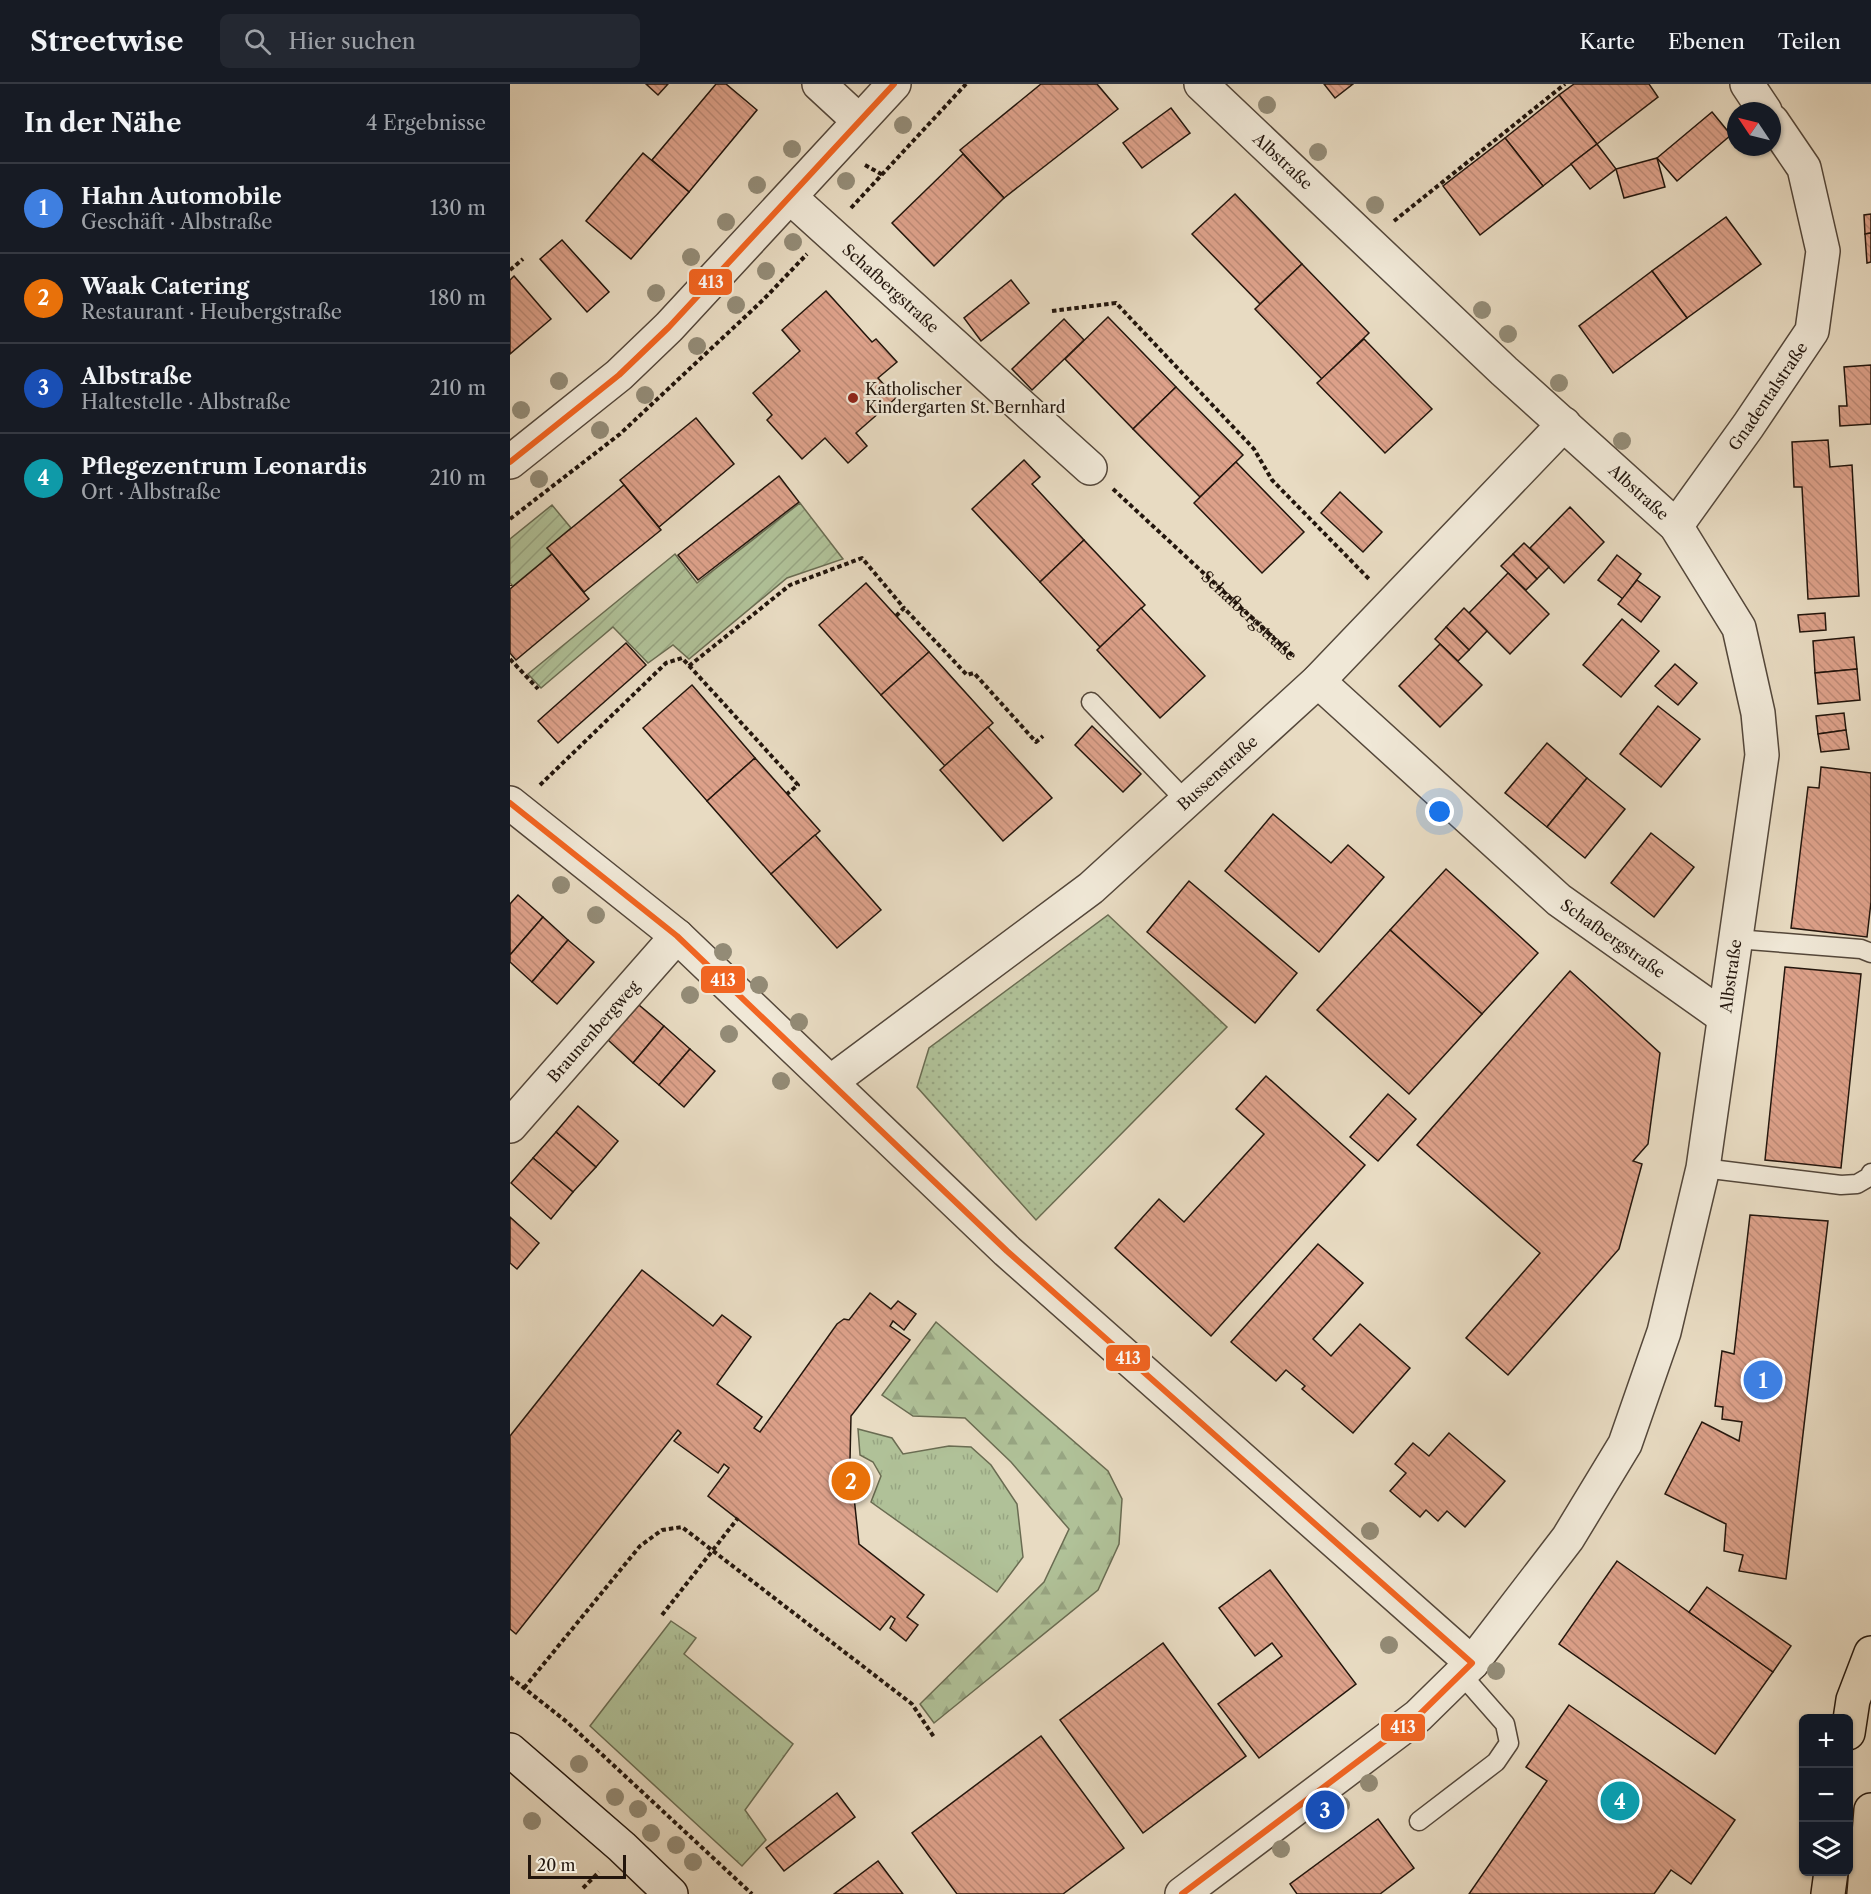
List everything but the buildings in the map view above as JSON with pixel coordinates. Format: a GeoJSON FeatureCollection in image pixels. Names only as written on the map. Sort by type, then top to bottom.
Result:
{"type":"FeatureCollection","features":[{"type":"Feature","properties":{"kind":"highway"},"geometry":{"type":"LineString","coordinates":[[1851,1714],[1853,1700],[1871,1653]]}},
{"type":"Feature","properties":{"kind":"highway"},"geometry":{"type":"LineString","coordinates":[[1864,1894],[1871,1809]]}},
{"type":"Feature","properties":{"kind":"highway"},"geometry":{"type":"LineString","coordinates":[[1828,1894],[1830,1876]]}},
{"type":"Feature","properties":{"kind":"street"},"geometry":{"type":"LineString","coordinates":[[819,84],[859,121]]}},
{"type":"Feature","properties":{"kind":"street"},"geometry":{"type":"LineString","coordinates":[[510,462],[574,412],[636,359],[669,327],[894,84]]}},
{"type":"Feature","properties":{"kind":"street","name":"Albstraße"},"geometry":{"type":"LineString","coordinates":[[1182,1894],[1418,1716],[1466,1668],[1568,1538],[1625,1444],[1664,1332],[1703,1168],[1762,755],[1758,713],[1739,628],[1676,526],[1368,242],[1201,84]]}},
{"type":"Feature","properties":{"kind":"street"},"geometry":{"type":"LineString","coordinates":[[1747,84],[1759,102]]}},
{"type":"Feature","properties":{"kind":"street","name":"Gnadentalstraße"},"geometry":{"type":"LineString","coordinates":[[1676,526],[1748,426],[1812,331],[1823,251],[1804,168],[1781,134]]}},
{"type":"Feature","properties":{"kind":"street","name":"Schafbergstraße"},"geometry":{"type":"LineString","coordinates":[[790,197],[1090,468]]}},
{"type":"Feature","properties":{"kind":"street","name":"Bussenstraße"},"geometry":{"type":"LineString","coordinates":[[832,1081],[1091,888],[1318,681],[1564,424]]}},
{"type":"Feature","properties":{"kind":"street","name":"Schafbergstraße"},"geometry":{"type":"LineString","coordinates":[[1318,681],[1559,900],[1724,1017]]}},
{"type":"Feature","properties":{"kind":"street"},"geometry":{"type":"LineString","coordinates":[[513,806],[677,936],[832,1081],[1007,1251],[1466,1668]]}},
{"type":"Feature","properties":{"kind":"street","name":"Braunenbergweg"},"geometry":{"type":"LineString","coordinates":[[510,1126],[677,936]]}},
{"type":"Feature","properties":{"kind":"street"},"geometry":{"type":"LineString","coordinates":[[510,1750],[622,1847],[671,1894]]}},
{"type":"Feature","properties":{"kind":"lane"},"geometry":{"type":"LineString","coordinates":[[1091,702],[1186,801]]}},
{"type":"Feature","properties":{"kind":"lane"},"geometry":{"type":"LineString","coordinates":[[1736,939],[1861,949],[1871,954]]}},
{"type":"Feature","properties":{"kind":"lane"},"geometry":{"type":"LineString","coordinates":[[1703,1168],[1841,1185],[1857,1184],[1869,1177],[1871,1173]]}},
{"type":"Feature","properties":{"kind":"lane"},"geometry":{"type":"LineString","coordinates":[[1419,1821],[1496,1762],[1509,1743],[1504,1725],[1466,1668]]}},
{"type":"Feature","properties":{"kind":"path"},"geometry":{"type":"LineString","coordinates":[[510,519],[620,434],[763,300],[966,84]]}},
{"type":"Feature","properties":{"kind":"path"},"geometry":{"type":"LineString","coordinates":[[1368,242],[1565,84]]}},
{"type":"Feature","properties":{"kind":"path"},"geometry":{"type":"LineString","coordinates":[[510,270],[524,259]]}},
{"type":"Feature","properties":{"kind":"path"},"geometry":{"type":"LineString","coordinates":[[1052,311],[1116,303],[1254,449],[1272,480],[1393,604]]}},
{"type":"Feature","properties":{"kind":"path","name":"Schafbergstraße"},"geometry":{"type":"LineString","coordinates":[[1090,468],[1262,626],[1318,681]]}},
{"type":"Feature","properties":{"kind":"path"},"geometry":{"type":"LineString","coordinates":[[689,666],[790,585],[861,558],[967,675],[974,673],[1036,742],[1043,736]]}},
{"type":"Feature","properties":{"kind":"path"},"geometry":{"type":"LineString","coordinates":[[896,616],[904,608]]}},
{"type":"Feature","properties":{"kind":"path"},"geometry":{"type":"LineString","coordinates":[[513,806],[666,663],[682,658],[798,785],[787,794]]}},
{"type":"Feature","properties":{"kind":"path"},"geometry":{"type":"LineString","coordinates":[[510,659],[538,689]]}},
{"type":"Feature","properties":{"kind":"path"},"geometry":{"type":"LineString","coordinates":[[662,1615],[738,1518]]}},
{"type":"Feature","properties":{"kind":"path"},"geometry":{"type":"LineString","coordinates":[[524,1688],[640,1546],[662,1530],[682,1527],[912,1704],[934,1737]]}},
{"type":"Feature","properties":{"kind":"path"},"geometry":{"type":"LineString","coordinates":[[510,1677],[567,1722],[752,1894]]}},
{"type":"Feature","properties":{"kind":"green space"},"geometry":{"type":"Polygon","coordinates":[[[800,503],[843,559],[787,578],[689,659],[673,645],[648,663],[613,627],[541,688],[528,674],[675,554],[697,583],[800,503]]]}},
{"type":"Feature","properties":{"kind":"green space"},"geometry":{"type":"Polygon","coordinates":[[[552,505],[571,528],[547,548],[552,554],[513,586],[510,583],[510,539],[552,505]]]}},
{"type":"Feature","properties":{"kind":"green space"},"geometry":{"type":"Polygon","coordinates":[[[1108,915],[1227,1027],[1036,1220],[917,1087],[929,1048],[1108,915]]]}},
{"type":"Feature","properties":{"kind":"green space"},"geometry":{"type":"Polygon","coordinates":[[[936,1322],[1108,1471],[1122,1499],[1119,1544],[1098,1590],[934,1723],[920,1704],[1044,1582],[1069,1529],[1011,1462],[965,1418],[913,1416],[882,1395],[936,1322]]]}},
{"type":"Feature","properties":{"kind":"green space"},"geometry":{"type":"Polygon","coordinates":[[[858,1429],[892,1438],[903,1454],[949,1446],[971,1447],[991,1465],[1017,1504],[1023,1557],[997,1592],[871,1502],[881,1476],[873,1462],[860,1455],[858,1429]]]}},
{"type":"Feature","properties":{"kind":"green space"},"geometry":{"type":"Polygon","coordinates":[[[671,1621],[696,1638],[684,1654],[793,1744],[745,1810],[766,1840],[742,1866],[590,1726],[671,1621]]]}},
{"type":"Feature","properties":{"kind":"transit line","name":"413"},"geometry":{"type":"LineString","coordinates":[[510,462],[619,375],[669,327],[894,84]]}},
{"type":"Feature","properties":{"kind":"transit line","name":"413"},"geometry":{"type":"LineString","coordinates":[[510,803],[677,936],[1007,1251],[1472,1663],[1418,1716],[1182,1894]]}},
{"type":"Feature","properties":{"kind":"place","name":"Katholischer Kindergarten St. Bernhard"},"geometry":{"type":"Point","coordinates":[853,398]}},
{"type":"Feature","properties":{"kind":"place","name":"Hahn Automobile"},"geometry":{"type":"Point","coordinates":[1763,1380]}},
{"type":"Feature","properties":{"kind":"place","name":"Waak Catering"},"geometry":{"type":"Point","coordinates":[851,1481]}},
{"type":"Feature","properties":{"kind":"place","name":"Pflegezentrum Leonardis"},"geometry":{"type":"Point","coordinates":[1620,1801]}},
{"type":"Feature","properties":{"kind":"place","name":"Albstraße"},"geometry":{"type":"Point","coordinates":[1325,1810]}}]}
